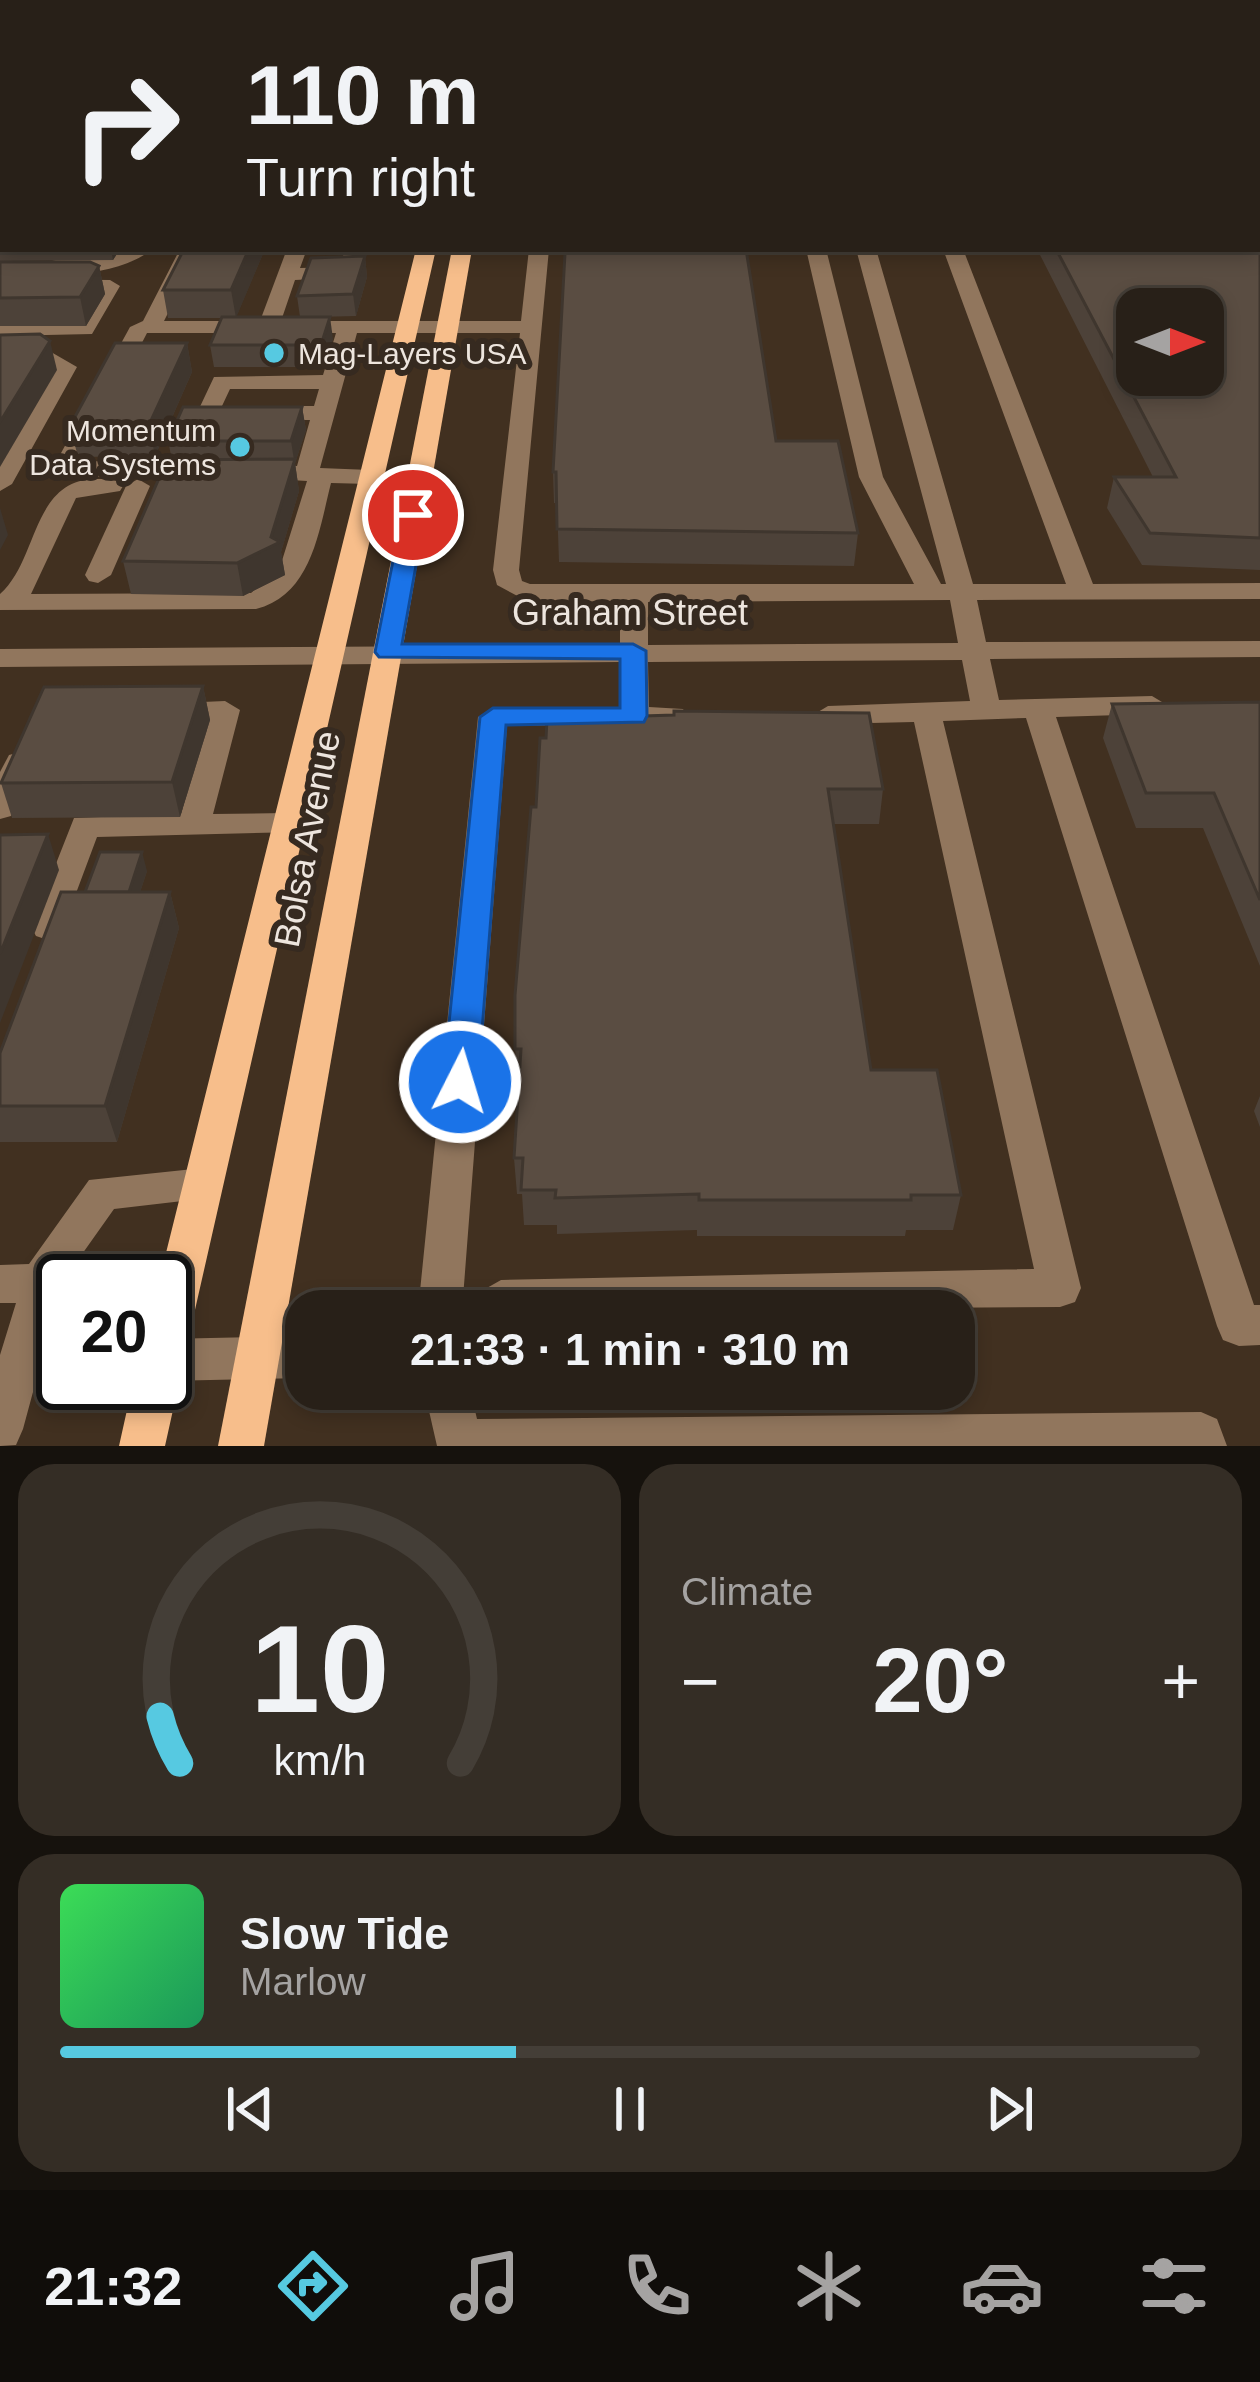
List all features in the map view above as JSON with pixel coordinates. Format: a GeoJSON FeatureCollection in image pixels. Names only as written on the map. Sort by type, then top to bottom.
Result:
{"type":"FeatureCollection","features":[{"type":"Feature","properties":{"kind":"main road","name":"Bolsa Avenue"},"geometry":{"type":"LineString","coordinates":[[186,1254],[425,252]]}},
{"type":"Feature","properties":{"kind":"main road","name":"Bolsa Avenue"},"geometry":{"type":"LineString","coordinates":[[241,1446],[461,252]]}},
{"type":"Feature","properties":{"kind":"main road"},"geometry":{"type":"LineString","coordinates":[[142,1446],[150,1410]]}},
{"type":"Feature","properties":{"kind":"street"},"geometry":{"type":"LineString","coordinates":[[0,265],[119,263],[137,252]]}},
{"type":"Feature","properties":{"kind":"street"},"geometry":{"type":"LineString","coordinates":[[150,327],[188,252]]}},
{"type":"Feature","properties":{"kind":"street"},"geometry":{"type":"LineString","coordinates":[[268,327],[296,252]]}},
{"type":"Feature","properties":{"kind":"street"},"geometry":{"type":"LineString","coordinates":[[288,274],[348,273],[354,252]]}},
{"type":"Feature","properties":{"kind":"street"},"geometry":{"type":"LineString","coordinates":[[539,252],[506,571],[510,585],[525,592],[634,593],[1260,591]]}},
{"type":"Feature","properties":{"kind":"street"},"geometry":{"type":"LineString","coordinates":[[817,252],[871,477],[931,591]]}},
{"type":"Feature","properties":{"kind":"street"},"geometry":{"type":"LineString","coordinates":[[867,252],[962,592],[986,708]]}},
{"type":"Feature","properties":{"kind":"street"},"geometry":{"type":"LineString","coordinates":[[954,252],[1082,590]]}},
{"type":"Feature","properties":{"kind":"street"},"geometry":{"type":"LineString","coordinates":[[0,285],[110,286],[85,330],[0,330]]}},
{"type":"Feature","properties":{"kind":"street"},"geometry":{"type":"LineString","coordinates":[[370,477],[71,469],[67,464],[140,327],[530,327]]}},
{"type":"Feature","properties":{"kind":"street"},"geometry":{"type":"LineString","coordinates":[[313,475],[304,483],[80,486],[66,494],[6,602],[256,601],[278,593],[290,579],[313,475],[325,413],[349,327]]}},
{"type":"Feature","properties":{"kind":"street"},"geometry":{"type":"LineString","coordinates":[[0,359],[51,358],[66,367],[0,484]]}},
{"type":"Feature","properties":{"kind":"street"},"geometry":{"type":"LineString","coordinates":[[325,413],[208,413],[222,382],[333,382]]}},
{"type":"Feature","properties":{"kind":"street"},"geometry":{"type":"LineString","coordinates":[[98,575],[138,486]]}},
{"type":"Feature","properties":{"kind":"street"},"geometry":{"type":"LineString","coordinates":[[634,593],[634,716]]}},
{"type":"Feature","properties":{"kind":"street","name":"Graham Street"},"geometry":{"type":"LineString","coordinates":[[0,658],[1260,649]]}},
{"type":"Feature","properties":{"kind":"street"},"geometry":{"type":"LineString","coordinates":[[792,716],[1193,705]]}},
{"type":"Feature","properties":{"kind":"street"},"geometry":{"type":"LineString","coordinates":[[1037,706],[1239,1325],[1260,1325]]}},
{"type":"Feature","properties":{"kind":"street"},"geometry":{"type":"LineString","coordinates":[[134,711],[225,710],[194,825]]}},
{"type":"Feature","properties":{"kind":"street"},"geometry":{"type":"LineString","coordinates":[[927,715],[1060,1288],[967,1290]]}},
{"type":"Feature","properties":{"kind":"street"},"geometry":{"type":"LineString","coordinates":[[442,1290],[493,717],[702,716]]}},
{"type":"Feature","properties":{"kind":"street"},"geometry":{"type":"LineString","coordinates":[[0,808],[34,731]]}},
{"type":"Feature","properties":{"kind":"street"},"geometry":{"type":"LineString","coordinates":[[39,953],[85,826],[286,824]]}},
{"type":"Feature","properties":{"kind":"street"},"geometry":{"type":"LineString","coordinates":[[39,846],[78,847]]}},
{"type":"Feature","properties":{"kind":"street"},"geometry":{"type":"LineString","coordinates":[[59,1254],[103,1192],[202,1185]]}},
{"type":"Feature","properties":{"kind":"street"},"geometry":{"type":"LineString","coordinates":[[0,1284],[36,1283]]}},
{"type":"Feature","properties":{"kind":"street"},"geometry":{"type":"LineString","coordinates":[[0,1429],[36,1310]]}},
{"type":"Feature","properties":{"kind":"street"},"geometry":{"type":"LineString","coordinates":[[192,1360],[285,1358]]}},
{"type":"Feature","properties":{"kind":"street"},"geometry":{"type":"LineString","coordinates":[[452,1410],[460,1444],[1201,1435],[1204,1446]]}},
{"type":"Feature","properties":{"kind":"shaded area"},"geometry":{"type":"Polygon","coordinates":[[[0,252],[1260,252],[1260,1446],[0,1446],[0,252]]]}},
{"type":"Feature","properties":{"kind":"building"},"geometry":{"type":"Polygon","coordinates":[[[182,252],[248,252],[231,290],[163,290],[182,252]]]}},
{"type":"Feature","properties":{"kind":"building"},"geometry":{"type":"Polygon","coordinates":[[[746,252],[776,441],[838,441],[858,533],[557,529],[553,472],[565,253],[746,252]]]}},
{"type":"Feature","properties":{"kind":"building"},"geometry":{"type":"Polygon","coordinates":[[[1058,252],[1260,252],[1260,538],[1150,533],[1114,477],[1176,477],[1133,396],[1224,396],[1224,288],[1116,288],[1116,363],[1058,252]]]}},
{"type":"Feature","properties":{"kind":"building"},"geometry":{"type":"Polygon","coordinates":[[[365,256],[353,294],[297,296],[311,258],[365,256]]]}},
{"type":"Feature","properties":{"kind":"building"},"geometry":{"type":"Polygon","coordinates":[[[0,262],[90,262],[99,266],[80,297],[0,298],[0,262]]]}},
{"type":"Feature","properties":{"kind":"building"},"geometry":{"type":"Polygon","coordinates":[[[222,317],[330,317],[321,345],[210,345],[222,317]]]}},
{"type":"Feature","properties":{"kind":"building"},"geometry":{"type":"Polygon","coordinates":[[[40,334],[50,341],[0,422],[0,335],[40,334]]]}},
{"type":"Feature","properties":{"kind":"building"},"geometry":{"type":"Polygon","coordinates":[[[115,343],[187,343],[149,425],[70,426],[115,343]]]}},
{"type":"Feature","properties":{"kind":"building"},"geometry":{"type":"Polygon","coordinates":[[[183,407],[302,407],[291,441],[168,441],[183,407]]]}},
{"type":"Feature","properties":{"kind":"building"},"geometry":{"type":"Polygon","coordinates":[[[295,459],[271,537],[280,542],[237,563],[123,561],[167,460],[295,459]]]}},
{"type":"Feature","properties":{"kind":"building"},"geometry":{"type":"Polygon","coordinates":[[[203,686],[172,782],[1,783],[44,687],[203,686]]]}},
{"type":"Feature","properties":{"kind":"building"},"geometry":{"type":"Polygon","coordinates":[[[1260,702],[1260,900],[1214,793],[1146,793],[1112,704],[1260,702]]]}},
{"type":"Feature","properties":{"kind":"building"},"geometry":{"type":"Polygon","coordinates":[[[674,711],[869,713],[883,789],[828,789],[871,1070],[937,1070],[961,1195],[911,1195],[911,1200],[699,1200],[699,1194],[555,1198],[556,1190],[521,1190],[523,1158],[514,1158],[521,1049],[515,1049],[515,995],[540,738],[546,738],[547,719],[674,715],[674,711]]]}},
{"type":"Feature","properties":{"kind":"building"},"geometry":{"type":"Polygon","coordinates":[[[48,834],[0,954],[0,835],[48,834]]]}},
{"type":"Feature","properties":{"kind":"building"},"geometry":{"type":"Polygon","coordinates":[[[100,852],[142,852],[129,892],[85,892],[100,852]]]}},
{"type":"Feature","properties":{"kind":"building"},"geometry":{"type":"Polygon","coordinates":[[[61,892],[170,892],[105,1106],[0,1106],[0,1053],[61,892]]]}},
{"type":"Feature","properties":{"kind":"place","name":"Mag-Layers USA"},"geometry":{"type":"Point","coordinates":[274,353]}},
{"type":"Feature","properties":{"kind":"place","name":"Momentum Data Systems"},"geometry":{"type":"Point","coordinates":[240,447]}},
{"type":"Feature","properties":{"kind":"route"},"geometry":{"type":"LineString","coordinates":[[413,515],[388,652],[633,651],[634,716],[493,717],[460,1082]]}}]}
